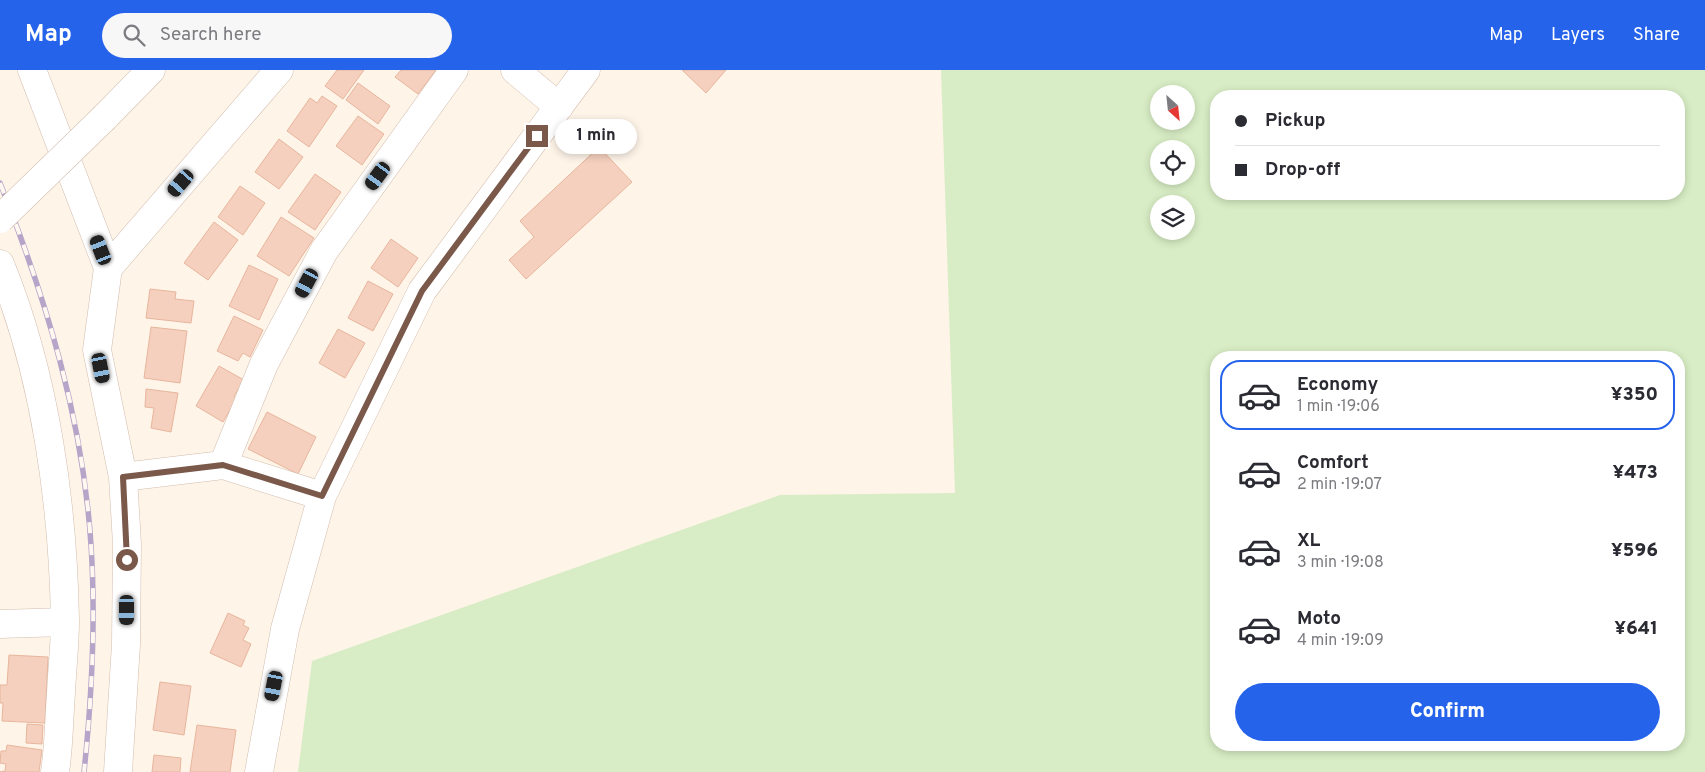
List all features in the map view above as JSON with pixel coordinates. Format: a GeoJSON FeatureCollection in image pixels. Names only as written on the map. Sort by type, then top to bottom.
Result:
{"type":"FeatureCollection","features":[{"type":"Feature","properties":{"kind":"street"},"geometry":{"type":"LineString","coordinates":[[32,70],[108,268],[97,350],[123,477],[127,544],[126,644],[118,772]]}},
{"type":"Feature","properties":{"kind":"street"},"geometry":{"type":"LineString","coordinates":[[0,219],[106,117],[151,70]]}},
{"type":"Feature","properties":{"kind":"street"},"geometry":{"type":"LineString","coordinates":[[108,268],[279,70]]}},
{"type":"Feature","properties":{"kind":"street"},"geometry":{"type":"LineString","coordinates":[[223,465],[264,364],[324,251],[454,70]]}},
{"type":"Feature","properties":{"kind":"street"},"geometry":{"type":"LineString","coordinates":[[515,70],[559,107]]}},
{"type":"Feature","properties":{"kind":"street"},"geometry":{"type":"LineString","coordinates":[[259,772],[285,629],[322,496],[422,291],[586,70]]}},
{"type":"Feature","properties":{"kind":"street"},"geometry":{"type":"LineString","coordinates":[[0,264],[18,307],[30,351],[47,439],[60,529],[65,622],[55,772]]}},
{"type":"Feature","properties":{"kind":"street"},"geometry":{"type":"LineString","coordinates":[[123,477],[223,465],[322,496]]}},
{"type":"Feature","properties":{"kind":"street"},"geometry":{"type":"LineString","coordinates":[[0,624],[65,622]]}},
{"type":"Feature","properties":{"kind":"green space"},"geometry":{"type":"Polygon","coordinates":[[[941,70],[1705,70],[1705,772],[298,772],[312,661],[780,495],[955,493],[941,70]]]}},
{"type":"Feature","properties":{"kind":"building"},"geometry":{"type":"Polygon","coordinates":[[[337,70],[364,70],[343,99],[325,86],[337,70]]]}},
{"type":"Feature","properties":{"kind":"building"},"geometry":{"type":"Polygon","coordinates":[[[401,70],[436,70],[418,94],[395,77],[401,70]]]}},
{"type":"Feature","properties":{"kind":"building"},"geometry":{"type":"Polygon","coordinates":[[[682,70],[726,70],[706,93],[682,70]]]}},
{"type":"Feature","properties":{"kind":"building"},"geometry":{"type":"Polygon","coordinates":[[[358,83],[390,106],[378,124],[346,100],[358,83]]]}},
{"type":"Feature","properties":{"kind":"building"},"geometry":{"type":"Polygon","coordinates":[[[322,96],[337,106],[309,147],[287,131],[310,98],[317,103],[322,96]]]}},
{"type":"Feature","properties":{"kind":"building"},"geometry":{"type":"Polygon","coordinates":[[[358,116],[384,134],[362,165],[336,146],[358,116]]]}},
{"type":"Feature","properties":{"kind":"building"},"geometry":{"type":"Polygon","coordinates":[[[279,139],[303,157],[279,189],[255,172],[279,139]]]}},
{"type":"Feature","properties":{"kind":"building"},"geometry":{"type":"Polygon","coordinates":[[[599,147],[632,182],[526,279],[509,260],[534,237],[520,221],[599,147]]]}},
{"type":"Feature","properties":{"kind":"building"},"geometry":{"type":"Polygon","coordinates":[[[315,174],[341,192],[315,230],[288,212],[315,174]]]}},
{"type":"Feature","properties":{"kind":"building"},"geometry":{"type":"Polygon","coordinates":[[[240,186],[265,203],[243,235],[218,217],[240,186]]]}},
{"type":"Feature","properties":{"kind":"building"},"geometry":{"type":"Polygon","coordinates":[[[281,217],[314,238],[289,276],[257,256],[281,217]]]}},
{"type":"Feature","properties":{"kind":"building"},"geometry":{"type":"Polygon","coordinates":[[[214,222],[238,240],[208,280],[184,263],[214,222]]]}},
{"type":"Feature","properties":{"kind":"building"},"geometry":{"type":"Polygon","coordinates":[[[391,239],[418,258],[398,287],[371,268],[391,239]]]}},
{"type":"Feature","properties":{"kind":"building"},"geometry":{"type":"Polygon","coordinates":[[[249,265],[278,279],[259,320],[229,306],[249,265]]]}},
{"type":"Feature","properties":{"kind":"building"},"geometry":{"type":"Polygon","coordinates":[[[368,281],[393,294],[373,331],[348,318],[368,281]]]}},
{"type":"Feature","properties":{"kind":"building"},"geometry":{"type":"Polygon","coordinates":[[[150,289],[176,292],[175,299],[194,301],[191,323],[146,318],[150,289]]]}},
{"type":"Feature","properties":{"kind":"building"},"geometry":{"type":"Polygon","coordinates":[[[234,316],[263,330],[250,357],[243,353],[238,361],[217,351],[234,316]]]}},
{"type":"Feature","properties":{"kind":"building"},"geometry":{"type":"Polygon","coordinates":[[[151,327],[187,331],[180,383],[144,378],[151,327]]]}},
{"type":"Feature","properties":{"kind":"building"},"geometry":{"type":"Polygon","coordinates":[[[338,329],[365,343],[345,378],[319,363],[338,329]]]}},
{"type":"Feature","properties":{"kind":"building"},"geometry":{"type":"Polygon","coordinates":[[[219,366],[244,380],[234,396],[237,398],[223,422],[196,406],[219,366]]]}},
{"type":"Feature","properties":{"kind":"building"},"geometry":{"type":"Polygon","coordinates":[[[146,389],[178,393],[171,432],[151,428],[154,408],[145,407],[146,389]]]}},
{"type":"Feature","properties":{"kind":"building"},"geometry":{"type":"Polygon","coordinates":[[[267,412],[316,437],[298,474],[248,449],[267,412]]]}},
{"type":"Feature","properties":{"kind":"building"},"geometry":{"type":"Polygon","coordinates":[[[228,613],[245,621],[243,625],[249,628],[243,640],[251,644],[241,667],[210,653],[228,613]]]}},
{"type":"Feature","properties":{"kind":"building"},"geometry":{"type":"Polygon","coordinates":[[[9,655],[48,657],[45,723],[2,721],[3,703],[0,703],[0,685],[7,685],[9,655]]]}},
{"type":"Feature","properties":{"kind":"building"},"geometry":{"type":"Polygon","coordinates":[[[160,682],[191,686],[184,735],[153,730],[160,682]]]}},
{"type":"Feature","properties":{"kind":"building"},"geometry":{"type":"Polygon","coordinates":[[[27,724],[43,725],[42,744],[26,743],[27,724]]]}},
{"type":"Feature","properties":{"kind":"building"},"geometry":{"type":"Polygon","coordinates":[[[197,725],[236,730],[230,772],[190,772],[197,725]]]}},
{"type":"Feature","properties":{"kind":"building"},"geometry":{"type":"Polygon","coordinates":[[[7,745],[42,750],[39,772],[0,772],[5,771],[6,764],[0,763],[1,751],[6,751],[7,745]]]}},
{"type":"Feature","properties":{"kind":"building"},"geometry":{"type":"Polygon","coordinates":[[[154,755],[181,758],[180,772],[152,772],[154,755]]]}},
{"type":"Feature","properties":{"kind":"railway"},"geometry":{"type":"LineString","coordinates":[[0,183],[47,315],[60,360],[71,406],[87,498],[91,545],[93,630],[91,687],[84,772]]}},
{"type":"Feature","properties":{"kind":"route"},"geometry":{"type":"LineString","coordinates":[[127,560],[123,477],[223,465],[322,496],[422,291],[537,136]]}}]}
